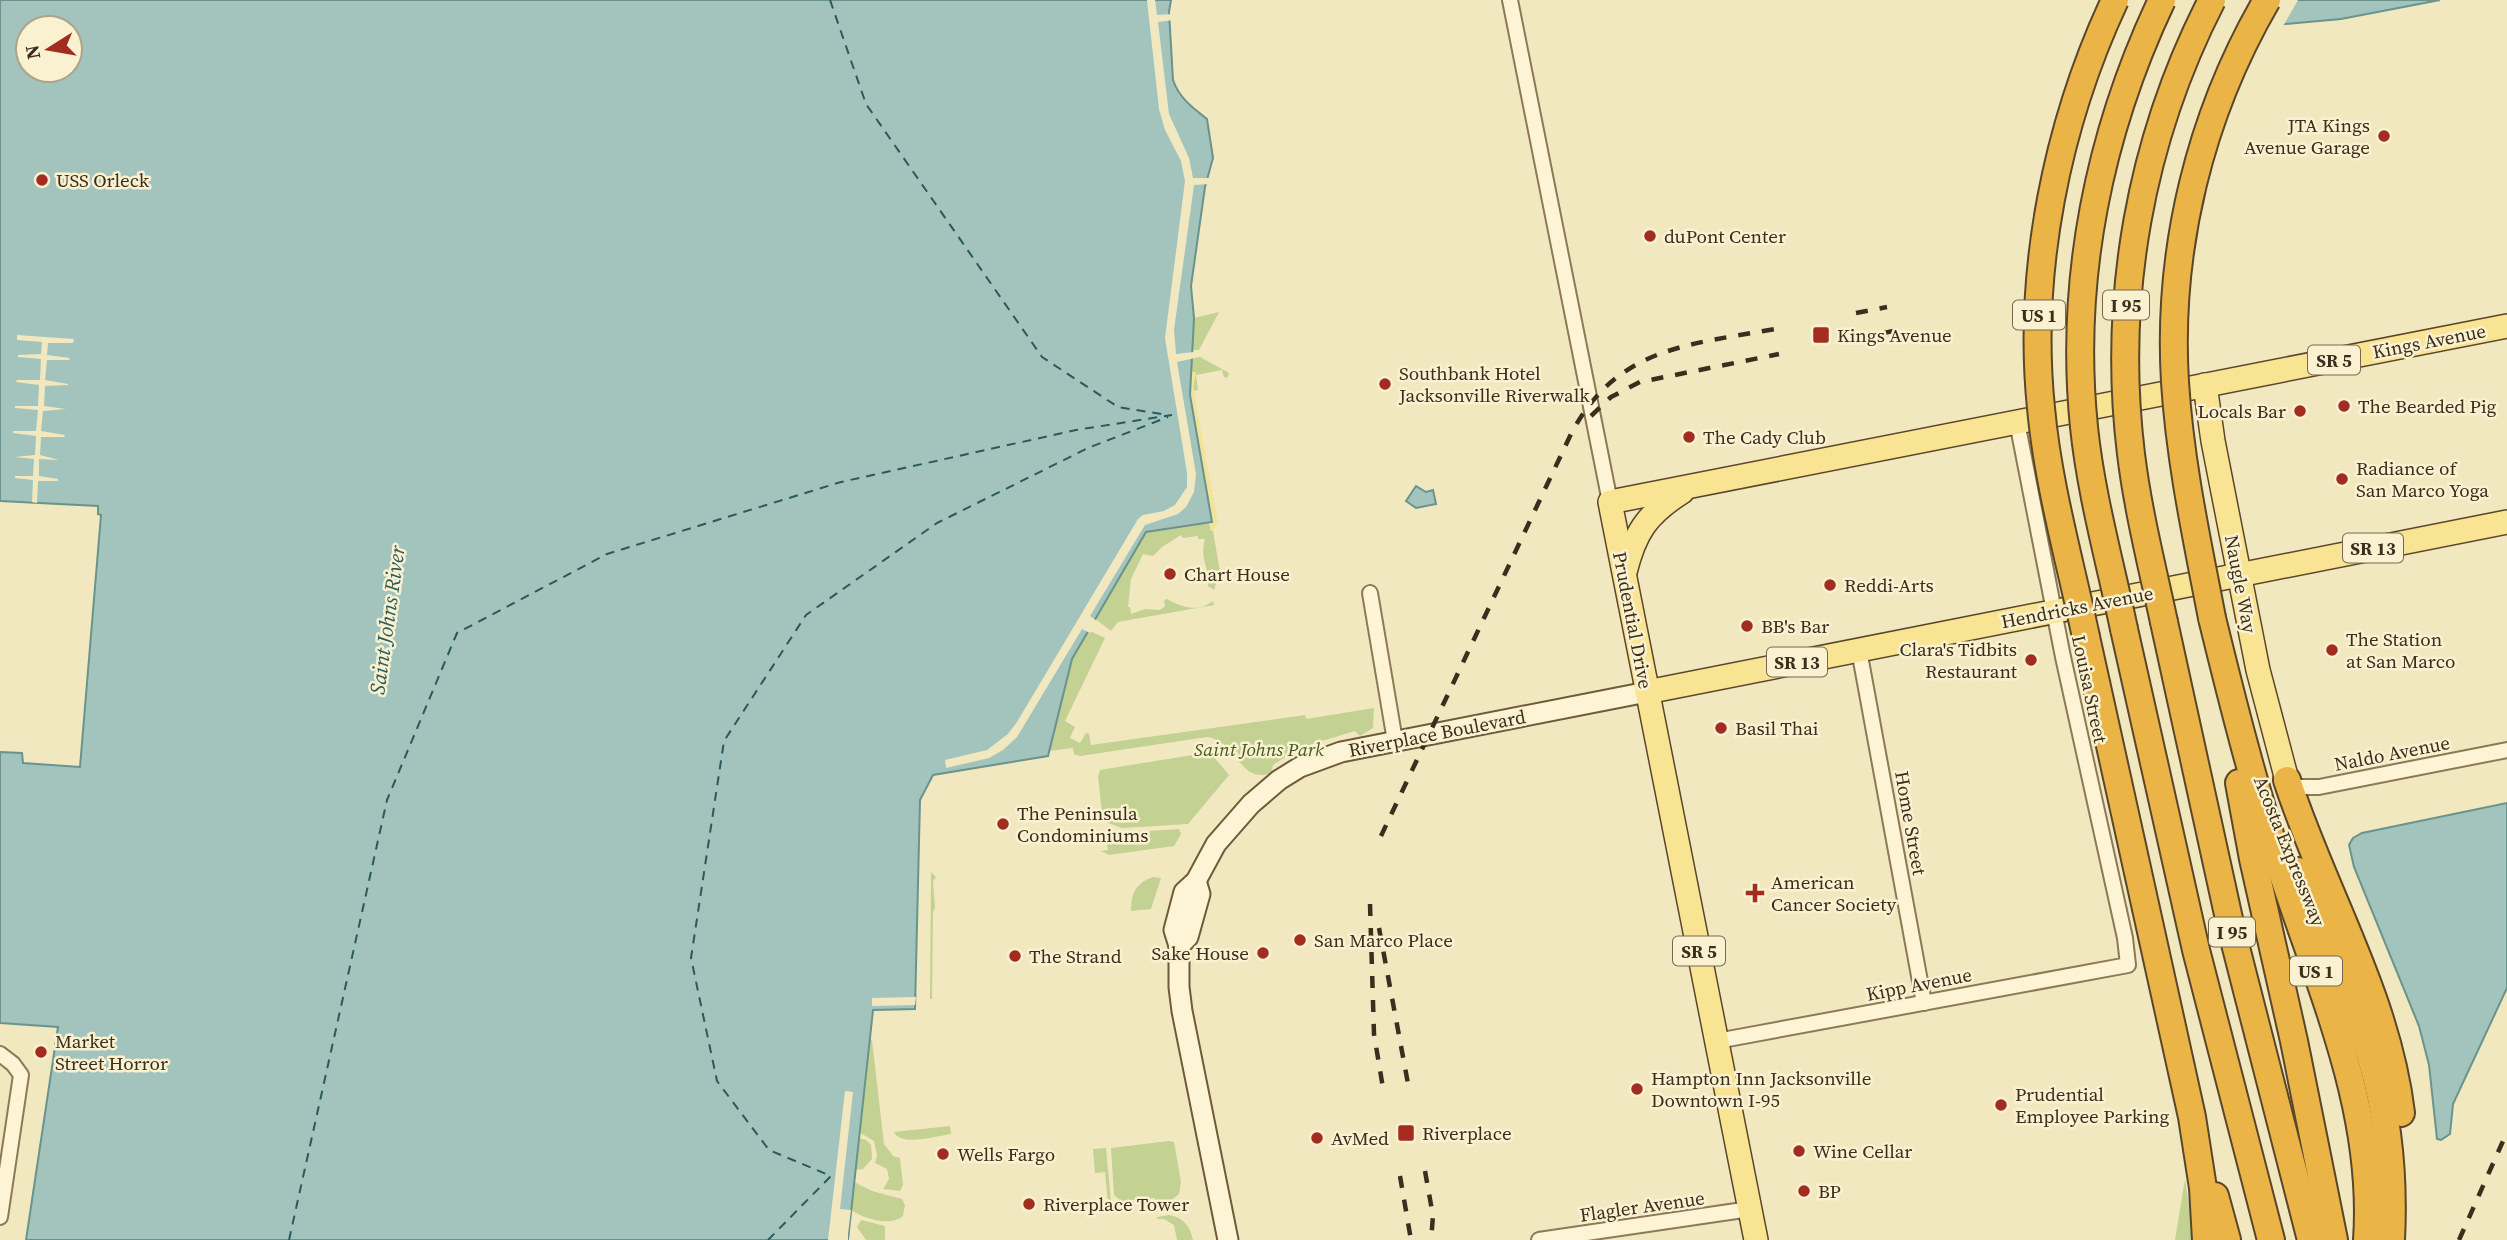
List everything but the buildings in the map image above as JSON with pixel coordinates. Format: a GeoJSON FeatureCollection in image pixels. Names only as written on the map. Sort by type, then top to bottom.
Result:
{"type":"FeatureCollection","features":[{"type":"Feature","properties":{"kind":"highway","name":"US 1"},"geometry":{"type":"LineString","coordinates":[[2115,0],[2085,75],[2063,150],[2047,226],[2039,317],[2039,382],[2044,435],[2086,637],[2192,1117],[2203,1188],[2206,1240]]}},
{"type":"Feature","properties":{"kind":"highway","name":"I 95"},"geometry":{"type":"LineString","coordinates":[[2162,0],[2123,92],[2102,165],[2088,239],[2081,314],[2080,371],[2086,442],[2124,629],[2196,950],[2271,1240]]}},
{"type":"Feature","properties":{"kind":"highway","name":"I 95"},"geometry":{"type":"LineString","coordinates":[[2212,0],[2175,83],[2151,156],[2135,229],[2126,304],[2125,380],[2131,457],[2233,938],[2311,1240]]}},
{"type":"Feature","properties":{"kind":"highway","name":"US 1"},"geometry":{"type":"LineString","coordinates":[[2267,0],[2235,60],[2208,131],[2189,202],[2177,280],[2174,354],[2177,405],[2186,479],[2212,618],[2234,706],[2273,844],[2354,1088],[2366,1164],[2367,1240]]}},
{"type":"Feature","properties":{"kind":"highway"},"geometry":{"type":"LineString","coordinates":[[2212,618],[2253,859],[2297,1054],[2334,1240]]}},
{"type":"Feature","properties":{"kind":"highway","name":"Acosta Expressway"},"geometry":{"type":"LineString","coordinates":[[2234,706],[2367,1042],[2381,1095],[2387,1133],[2391,1179],[2391,1240]]}},
{"type":"Feature","properties":{"kind":"highway"},"geometry":{"type":"LineString","coordinates":[[2287,780],[2375,1004],[2392,1063],[2401,1110],[2404,1165],[2397,1240]]}},
{"type":"Feature","properties":{"kind":"highway"},"geometry":{"type":"LineString","coordinates":[[2192,1117],[2227,1240]]}},
{"type":"Feature","properties":{"kind":"main road","name":"Kings Avenue"},"geometry":{"type":"LineString","coordinates":[[1610,502],[2507,326]]}},
{"type":"Feature","properties":{"kind":"main road","name":"Naugle Way"},"geometry":{"type":"LineString","coordinates":[[2205,385],[2213,441],[2264,698],[2287,780]]}},
{"type":"Feature","properties":{"kind":"main road","name":"SR 5"},"geometry":{"type":"LineString","coordinates":[[1624,575],[1630,548],[1651,514],[1695,485]]}},
{"type":"Feature","properties":{"kind":"main road","name":"Prudential Drive"},"geometry":{"type":"LineString","coordinates":[[1610,502],[1756,1240]]}},
{"type":"Feature","properties":{"kind":"main road","name":"Hendricks Avenue"},"geometry":{"type":"LineString","coordinates":[[1647,692],[2507,522]]}},
{"type":"Feature","properties":{"kind":"main road","name":"Riverplace Boulevard"},"geometry":{"type":"LineString","coordinates":[[1228,1240],[1182,1011],[1179,946],[1174,930],[1184,892],[1196,881],[1216,844],[1251,804],[1279,780],[1300,767],[1342,752],[1647,692]]}},
{"type":"Feature","properties":{"kind":"street","name":"Prudential Drive"},"geometry":{"type":"LineString","coordinates":[[1510,0],[1610,502]]}},
{"type":"Feature","properties":{"kind":"street","name":"Louisa Street"},"geometry":{"type":"LineString","coordinates":[[2017,422],[2125,938],[2127,965]]}},
{"type":"Feature","properties":{"kind":"street"},"geometry":{"type":"LineString","coordinates":[[1370,593],[1395,741]]}},
{"type":"Feature","properties":{"kind":"street","name":"Home Street"},"geometry":{"type":"LineString","coordinates":[[1859,650],[1924,1003]]}},
{"type":"Feature","properties":{"kind":"street","name":"Naldo Avenue"},"geometry":{"type":"LineString","coordinates":[[2287,780],[2299,787],[2324,786],[2507,750]]}},
{"type":"Feature","properties":{"kind":"street","name":"Kipp Avenue"},"geometry":{"type":"LineString","coordinates":[[1717,1041],[2127,965]]}},
{"type":"Feature","properties":{"kind":"street"},"geometry":{"type":"LineString","coordinates":[[0,1054],[13,1064],[21,1075],[0,1217]]}},
{"type":"Feature","properties":{"kind":"street","name":"Flagler Avenue"},"geometry":{"type":"LineString","coordinates":[[1539,1240],[1750,1209]]}},
{"type":"Feature","properties":{"kind":"green space"},"geometry":{"type":"Polygon","coordinates":[[[1219,312],[1199,350],[1192,350],[1194,318],[1219,312]]]}},
{"type":"Feature","properties":{"kind":"green space"},"geometry":{"type":"Polygon","coordinates":[[[1200,357],[1229,373],[1227,378],[1222,370],[1196,375],[1198,390],[1193,391],[1195,372],[1191,372],[1192,358],[1200,357]]]}},
{"type":"Feature","properties":{"kind":"green space"},"geometry":{"type":"Polygon","coordinates":[[[1209,523],[1213,531],[1220,572],[1214,590],[1208,586],[1203,553],[1205,539],[1198,539],[1198,536],[1183,538],[1181,535],[1153,556],[1143,554],[1131,579],[1128,607],[1131,614],[1145,609],[1160,610],[1167,599],[1190,608],[1201,607],[1213,601],[1214,605],[1118,622],[1111,631],[1094,618],[1146,532],[1209,523]]]}},
{"type":"Feature","properties":{"kind":"green space","name":"Saint Johns Park"},"geometry":{"type":"Polygon","coordinates":[[[1088,630],[1105,638],[1065,721],[1075,727],[1070,738],[1080,743],[1086,733],[1089,734],[1091,745],[1374,708],[1373,728],[1360,736],[1355,731],[1312,744],[1273,765],[1271,773],[1261,775],[1252,773],[1225,746],[1207,737],[1080,756],[1074,754],[1073,748],[1049,751],[1072,659],[1088,630]]]}},
{"type":"Feature","properties":{"kind":"green space"},"geometry":{"type":"Polygon","coordinates":[[[1205,753],[1212,755],[1229,775],[1188,824],[1122,828],[1103,821],[1098,776],[1100,770],[1205,753]]]}},
{"type":"Feature","properties":{"kind":"green space"},"geometry":{"type":"Polygon","coordinates":[[[1179,829],[1181,834],[1174,846],[1109,855],[1101,851],[1108,850],[1107,844],[1122,833],[1179,829]]]}},
{"type":"Feature","properties":{"kind":"green space"},"geometry":{"type":"Polygon","coordinates":[[[931,872],[936,877],[933,881],[935,908],[930,999],[931,872]]]}},
{"type":"Feature","properties":{"kind":"green space"},"geometry":{"type":"Polygon","coordinates":[[[1153,877],[1161,878],[1151,909],[1131,911],[1136,890],[1142,882],[1153,877]]]}},
{"type":"Feature","properties":{"kind":"green space"},"geometry":{"type":"Polygon","coordinates":[[[869,1038],[872,1040],[884,1144],[893,1156],[900,1158],[903,1185],[900,1191],[883,1189],[889,1179],[887,1169],[875,1163],[877,1155],[874,1141],[859,1132],[869,1038]]]}},
{"type":"Feature","properties":{"kind":"green space"},"geometry":{"type":"Polygon","coordinates":[[[950,1126],[951,1134],[911,1140],[894,1132],[950,1126]]]}},
{"type":"Feature","properties":{"kind":"green space"},"geometry":{"type":"Polygon","coordinates":[[[859,1138],[871,1145],[872,1159],[863,1169],[855,1170],[859,1138]]]}},
{"type":"Feature","properties":{"kind":"green space"},"geometry":{"type":"Polygon","coordinates":[[[1174,1142],[1181,1182],[1179,1194],[1169,1202],[1156,1203],[1155,1198],[1121,1201],[1114,1195],[1111,1148],[1174,1142]]]}},
{"type":"Feature","properties":{"kind":"green space"},"geometry":{"type":"Polygon","coordinates":[[[1106,1148],[1111,1202],[1108,1203],[1105,1172],[1095,1173],[1093,1149],[1106,1148]]]}},
{"type":"Feature","properties":{"kind":"green space"},"geometry":{"type":"Polygon","coordinates":[[[2185,1179],[2191,1240],[2175,1240],[2185,1179]]]}},
{"type":"Feature","properties":{"kind":"green space"},"geometry":{"type":"Polygon","coordinates":[[[854,1182],[872,1191],[902,1199],[905,1205],[903,1216],[885,1221],[851,1210],[854,1182]]]}},
{"type":"Feature","properties":{"kind":"green space"},"geometry":{"type":"Polygon","coordinates":[[[1169,1215],[1186,1223],[1193,1240],[1177,1240],[1174,1225],[1164,1219],[1157,1219],[1169,1215]]]}},
{"type":"Feature","properties":{"kind":"green space"},"geometry":{"type":"Polygon","coordinates":[[[861,1220],[885,1226],[885,1240],[866,1240],[857,1227],[861,1220]]]}},
{"type":"Feature","properties":{"kind":"sand"},"geometry":{"type":"Polygon","coordinates":[[[1191,372],[1196,373],[1193,386],[1218,523],[1213,531],[1209,523],[1212,522],[1190,395],[1191,372]]]}},
{"type":"Feature","properties":{"kind":"water","name":"Saint Johns River"},"geometry":{"type":"Polygon","coordinates":[[[0,0],[1171,0],[1169,12],[1173,80],[1183,97],[1207,119],[1213,158],[1205,187],[1191,286],[1194,318],[1190,395],[1212,522],[1146,532],[1072,659],[1048,756],[933,775],[920,800],[915,1009],[873,1010],[848,1240],[26,1240],[58,1027],[0,1023],[0,752],[22,753],[23,763],[80,767],[101,515],[98,514],[98,506],[0,501],[0,0]]]}},
{"type":"Feature","properties":{"kind":"water"},"geometry":{"type":"Polygon","coordinates":[[[2272,0],[2440,0],[2341,19],[2274,25],[2272,0]]]}},
{"type":"Feature","properties":{"kind":"water"},"geometry":{"type":"Polygon","coordinates":[[[1416,486],[1426,492],[1433,490],[1436,504],[1416,508],[1406,501],[1416,486]]]}},
{"type":"Feature","properties":{"kind":"water"},"geometry":{"type":"Polygon","coordinates":[[[2507,803],[2507,988],[2453,1104],[2450,1134],[2441,1140],[2437,1139],[2429,1065],[2419,1026],[2354,867],[2349,845],[2353,838],[2362,833],[2507,803]]]}},
{"type":"Feature","properties":{"kind":"pier"},"geometry":{"type":"Polygon","coordinates":[[[1147,0],[1155,0],[1157,15],[1173,14],[1173,20],[1158,22],[1169,114],[1189,158],[1193,178],[1210,178],[1209,184],[1194,185],[1174,330],[1176,354],[1194,352],[1195,358],[1177,362],[1196,474],[1194,492],[1186,507],[1178,514],[1145,525],[1090,616],[1097,621],[1090,633],[1082,629],[1017,737],[989,758],[946,768],[945,760],[987,750],[1008,734],[1138,519],[1175,505],[1187,487],[1165,338],[1185,181],[1181,161],[1165,130],[1159,109],[1147,0]]]}},
{"type":"Feature","properties":{"kind":"pier"},"geometry":{"type":"Polygon","coordinates":[[[2268,0],[2298,0],[2282,28],[2272,28],[2267,23],[2268,0]]]}},
{"type":"Feature","properties":{"kind":"pier"},"geometry":{"type":"Polygon","coordinates":[[[17,335],[74,339],[73,343],[48,343],[47,355],[70,358],[47,360],[45,380],[68,385],[45,386],[44,406],[66,409],[43,411],[41,431],[65,435],[41,437],[40,455],[59,460],[39,459],[39,476],[58,481],[38,481],[37,503],[32,502],[33,480],[15,478],[33,476],[34,459],[15,457],[35,455],[36,436],[13,431],[36,431],[38,410],[15,406],[38,406],[39,385],[16,382],[40,380],[41,359],[18,355],[41,354],[42,342],[17,340],[17,335]]]}},
{"type":"Feature","properties":{"kind":"pier"},"geometry":{"type":"Polygon","coordinates":[[[916,997],[915,1005],[872,1006],[872,998],[916,997]]]}},
{"type":"Feature","properties":{"kind":"pier"},"geometry":{"type":"Polygon","coordinates":[[[845,1091],[853,1092],[840,1209],[851,1210],[848,1240],[828,1240],[845,1091]]]}},
{"type":"Feature","properties":{"kind":"ferry route"},"geometry":{"type":"LineString","coordinates":[[830,0],[866,104],[1042,357],[1118,407],[1167,415]]}},
{"type":"Feature","properties":{"kind":"ferry route"},"geometry":{"type":"LineString","coordinates":[[289,1240],[387,800],[457,633],[607,554],[841,482],[1076,430],[1172,415]]}},
{"type":"Feature","properties":{"kind":"ferry route"},"geometry":{"type":"LineString","coordinates":[[768,1240],[831,1176],[769,1150],[717,1081],[691,958],[724,741],[806,615],[937,523],[1088,448],[1168,417]]}},
{"type":"Feature","properties":{"kind":"railway"},"geometry":{"type":"LineString","coordinates":[[1856,313],[1887,307]]}},
{"type":"Feature","properties":{"kind":"railway"},"geometry":{"type":"LineString","coordinates":[[1381,836],[1571,434],[1589,405],[1610,383],[1657,355],[1684,346],[1775,329]]}},
{"type":"Feature","properties":{"kind":"railway"},"geometry":{"type":"LineString","coordinates":[[1861,338],[1893,331]]}},
{"type":"Feature","properties":{"kind":"railway"},"geometry":{"type":"LineString","coordinates":[[1591,416],[1611,397],[1640,382],[1779,354]]}},
{"type":"Feature","properties":{"kind":"railway"},"geometry":{"type":"LineString","coordinates":[[1370,904],[1374,1034],[1384,1094]]}},
{"type":"Feature","properties":{"kind":"railway"},"geometry":{"type":"LineString","coordinates":[[1379,928],[1409,1089]]}},
{"type":"Feature","properties":{"kind":"railway"},"geometry":{"type":"LineString","coordinates":[[2459,1240],[2507,1132]]}},
{"type":"Feature","properties":{"kind":"railway"},"geometry":{"type":"LineString","coordinates":[[1425,1171],[1433,1216],[1431,1240]]}},
{"type":"Feature","properties":{"kind":"railway"},"geometry":{"type":"LineString","coordinates":[[1400,1176],[1411,1240]]}},
{"type":"Feature","properties":{"kind":"place","name":"JTA Kings Avenue Garage"},"geometry":{"type":"Point","coordinates":[2384,136]}},
{"type":"Feature","properties":{"kind":"place","name":"USS Orleck"},"geometry":{"type":"Point","coordinates":[42,180]}},
{"type":"Feature","properties":{"kind":"place","name":"duPont Center"},"geometry":{"type":"Point","coordinates":[1650,236]}},
{"type":"Feature","properties":{"kind":"place","name":"Kings Avenue"},"geometry":{"type":"Point","coordinates":[1821,335]}},
{"type":"Feature","properties":{"kind":"place","name":"Southbank Hotel Jacksonville Riverwalk"},"geometry":{"type":"Point","coordinates":[1385,384]}},
{"type":"Feature","properties":{"kind":"place","name":"The Bearded Pig"},"geometry":{"type":"Point","coordinates":[2344,406]}},
{"type":"Feature","properties":{"kind":"place","name":"Locals Bar"},"geometry":{"type":"Point","coordinates":[2300,411]}},
{"type":"Feature","properties":{"kind":"place","name":"The Cady Club"},"geometry":{"type":"Point","coordinates":[1689,437]}},
{"type":"Feature","properties":{"kind":"place","name":"Radiance of San Marco Yoga"},"geometry":{"type":"Point","coordinates":[2342,479]}},
{"type":"Feature","properties":{"kind":"place","name":"Chart House"},"geometry":{"type":"Point","coordinates":[1170,574]}},
{"type":"Feature","properties":{"kind":"place","name":"Reddi-Arts"},"geometry":{"type":"Point","coordinates":[1830,585]}},
{"type":"Feature","properties":{"kind":"place","name":"BB's Bar"},"geometry":{"type":"Point","coordinates":[1747,626]}},
{"type":"Feature","properties":{"kind":"place","name":"The Station at San Marco"},"geometry":{"type":"Point","coordinates":[2332,650]}},
{"type":"Feature","properties":{"kind":"place","name":"Clara's Tidbits Restaurant"},"geometry":{"type":"Point","coordinates":[2031,660]}},
{"type":"Feature","properties":{"kind":"place","name":"Basil Thai"},"geometry":{"type":"Point","coordinates":[1721,728]}},
{"type":"Feature","properties":{"kind":"place","name":"The Peninsula Condominiums"},"geometry":{"type":"Point","coordinates":[1003,824]}},
{"type":"Feature","properties":{"kind":"place","name":"American Cancer Society"},"geometry":{"type":"Point","coordinates":[1755,893]}},
{"type":"Feature","properties":{"kind":"place","name":"San Marco Place"},"geometry":{"type":"Point","coordinates":[1300,940]}},
{"type":"Feature","properties":{"kind":"place","name":"Sake House"},"geometry":{"type":"Point","coordinates":[1263,953]}},
{"type":"Feature","properties":{"kind":"place","name":"The Strand"},"geometry":{"type":"Point","coordinates":[1015,956]}},
{"type":"Feature","properties":{"kind":"place","name":"Market Street Horror"},"geometry":{"type":"Point","coordinates":[41,1052]}},
{"type":"Feature","properties":{"kind":"place","name":"Hampton Inn Jacksonville Downtown I-95"},"geometry":{"type":"Point","coordinates":[1637,1089]}},
{"type":"Feature","properties":{"kind":"place","name":"Prudential Employee Parking"},"geometry":{"type":"Point","coordinates":[2001,1105]}},
{"type":"Feature","properties":{"kind":"place","name":"Riverplace"},"geometry":{"type":"Point","coordinates":[1406,1133]}},
{"type":"Feature","properties":{"kind":"place","name":"AvMed"},"geometry":{"type":"Point","coordinates":[1317,1138]}},
{"type":"Feature","properties":{"kind":"place","name":"Wine Cellar"},"geometry":{"type":"Point","coordinates":[1799,1151]}},
{"type":"Feature","properties":{"kind":"place","name":"Wells Fargo"},"geometry":{"type":"Point","coordinates":[943,1154]}},
{"type":"Feature","properties":{"kind":"place","name":"BP"},"geometry":{"type":"Point","coordinates":[1804,1191]}},
{"type":"Feature","properties":{"kind":"place","name":"Riverplace Tower"},"geometry":{"type":"Point","coordinates":[1029,1204]}}]}
